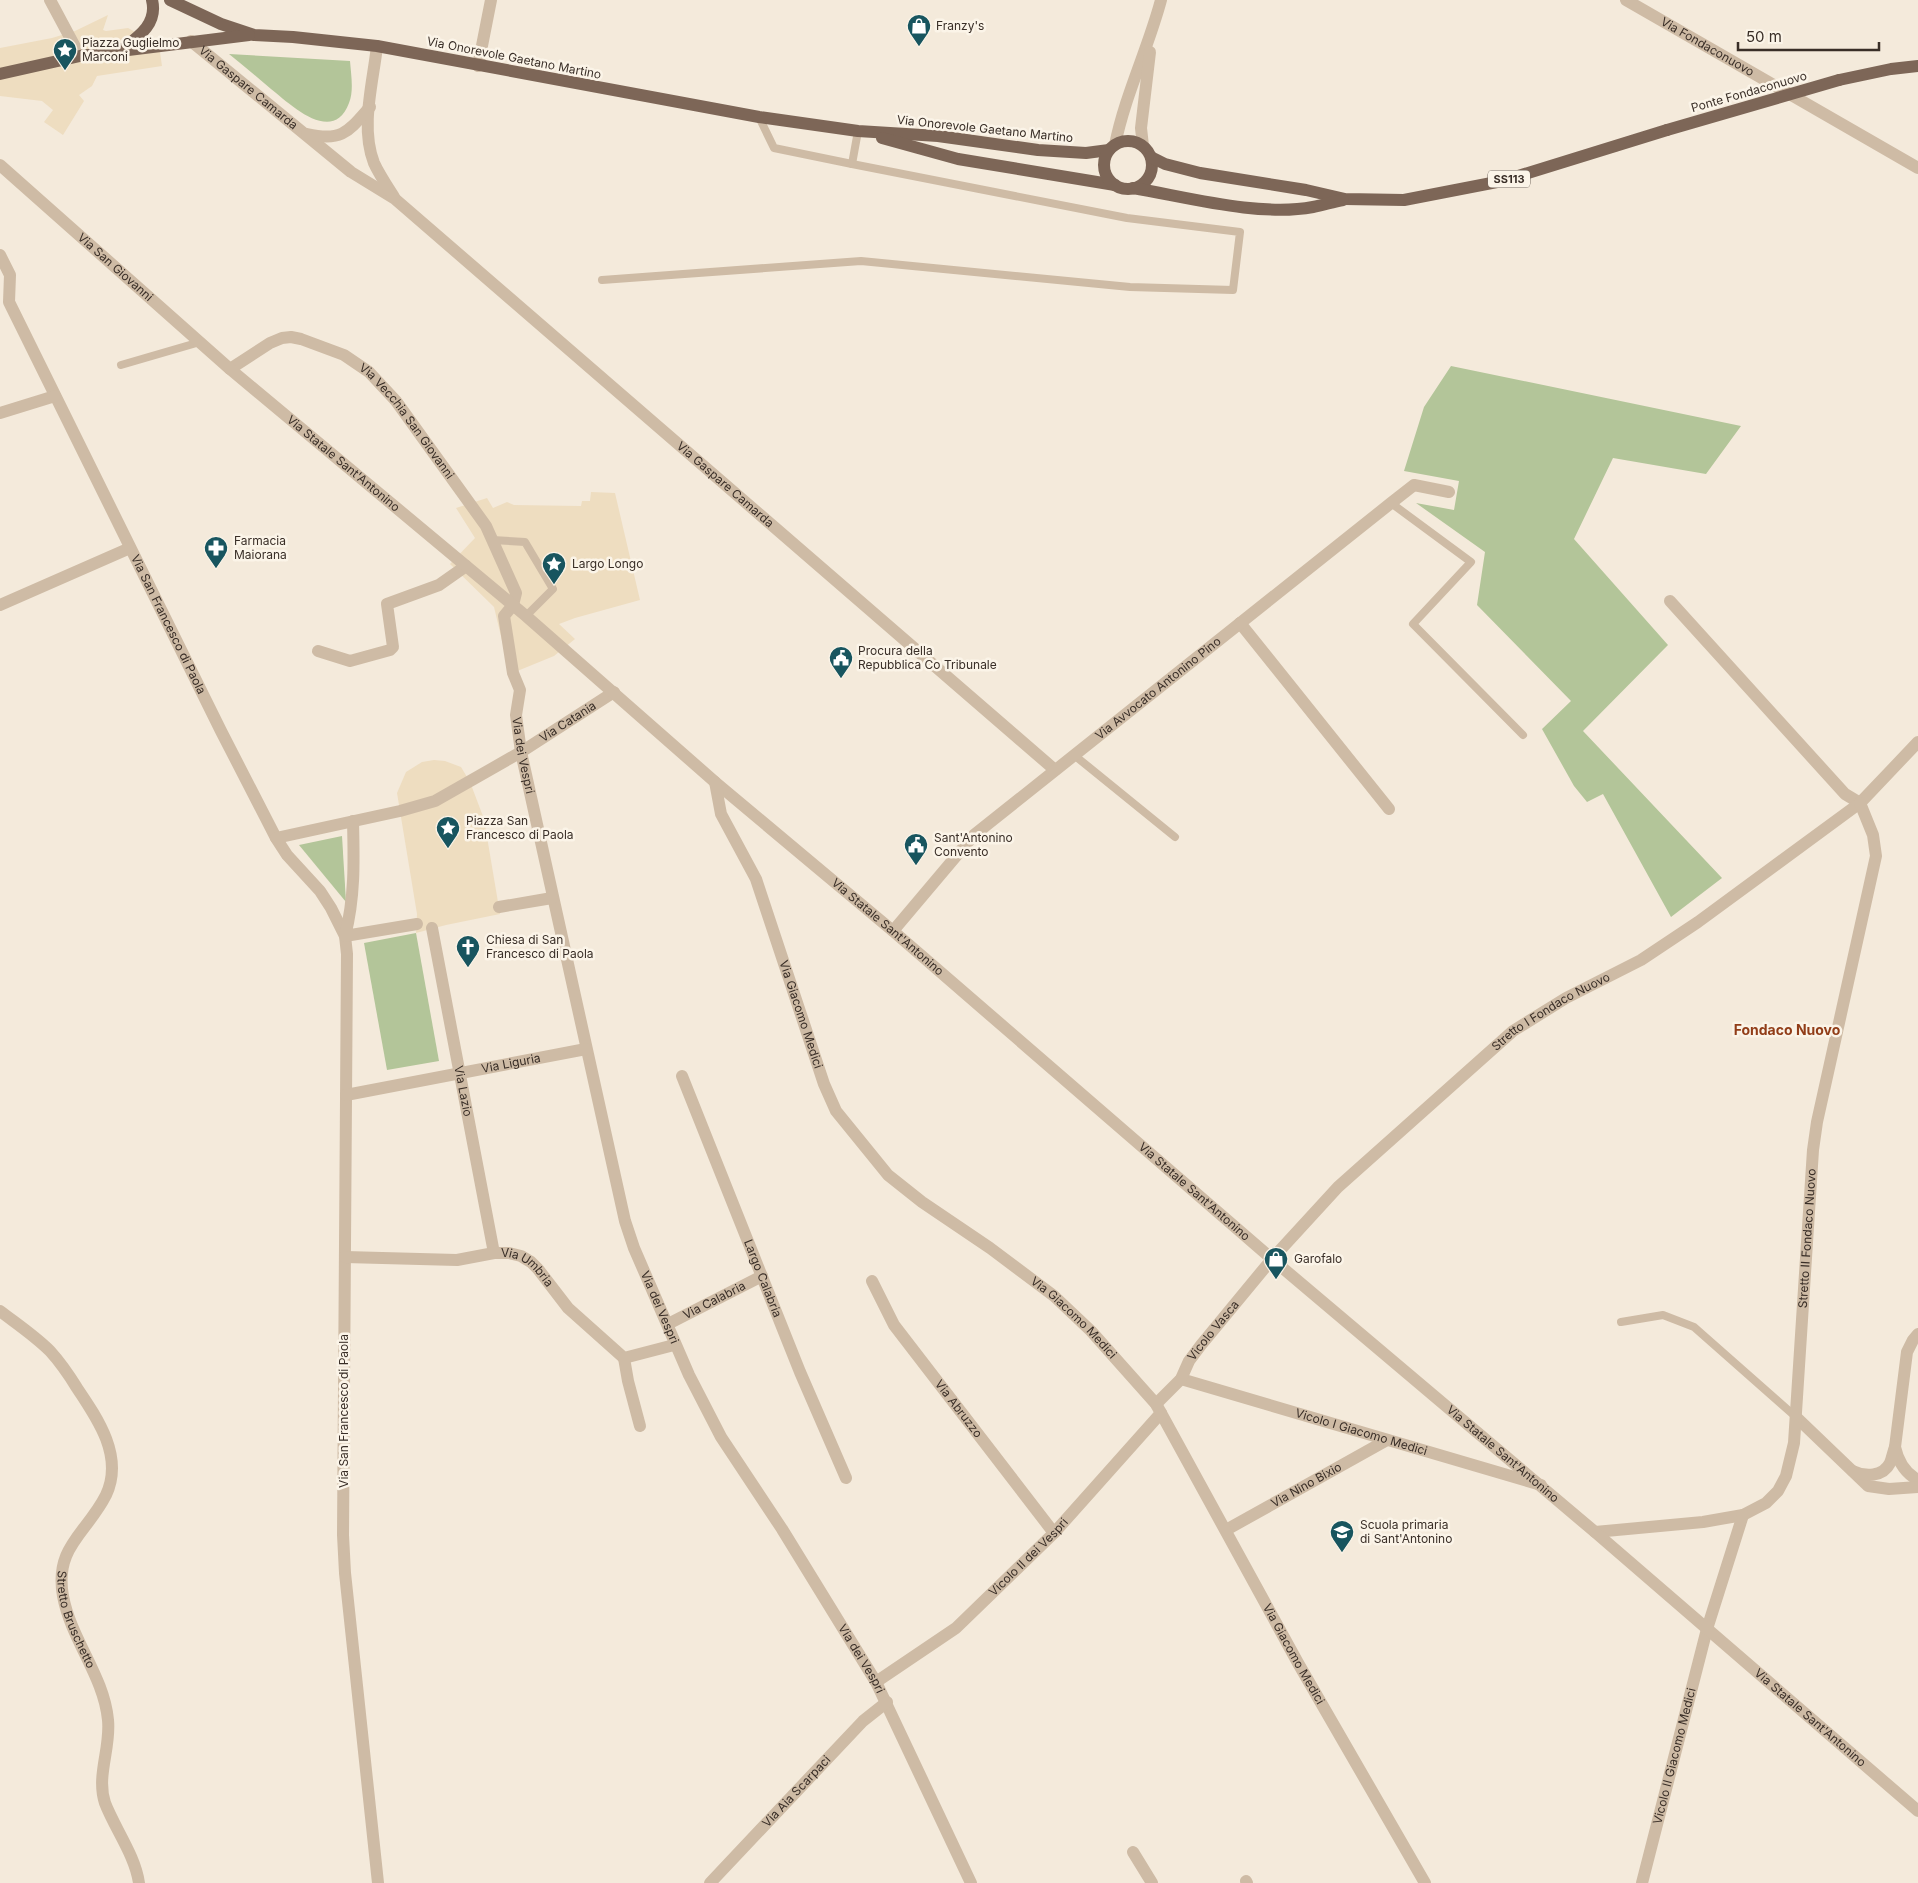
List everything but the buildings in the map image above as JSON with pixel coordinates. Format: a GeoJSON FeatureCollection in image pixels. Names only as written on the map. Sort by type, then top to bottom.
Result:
{"type":"FeatureCollection","features":[{"type":"Feature","properties":{"kind":"main road"},"geometry":{"type":"LineString","coordinates":[[121,50],[150,24],[154,13],[152,0]]}},
{"type":"Feature","properties":{"kind":"main road","name":"Via Onorevole Gaetano Martino"},"geometry":{"type":"LineString","coordinates":[[170,0],[221,24],[254,35],[378,46],[759,117],[858,131],[938,136],[1038,150],[1086,153],[1112,148]]}},
{"type":"Feature","properties":{"kind":"main road"},"geometry":{"type":"LineString","coordinates":[[0,74],[80,56],[191,41],[254,35]]}},
{"type":"Feature","properties":{"kind":"main road","name":"Ponte Fondaconuovo"},"geometry":{"type":"LineString","coordinates":[[1345,199],[1404,200],[1502,181],[1839,80],[1890,69],[1918,66]]}},
{"type":"Feature","properties":{"kind":"main road","name":"Via Onorevole Gaetano Martino"},"geometry":{"type":"LineString","coordinates":[[858,131],[958,159],[1115,185]]}},
{"type":"Feature","properties":{"kind":"main road"},"geometry":{"type":"LineString","coordinates":[[1130,141],[1165,164],[1200,173],[1306,190],[1345,199],[1312,207],[1285,209],[1232,206],[1124,188],[1115,185],[1108,178],[1105,171],[1105,159],[1112,148],[1130,141]]}},
{"type":"Feature","properties":{"kind":"main road"},"geometry":{"type":"LineString","coordinates":[[1133,188],[1142,184],[1149,176],[1152,165],[1147,152]]}},
{"type":"Feature","properties":{"kind":"street"},"geometry":{"type":"LineString","coordinates":[[50,0],[80,56]]}},
{"type":"Feature","properties":{"kind":"street"},"geometry":{"type":"LineString","coordinates":[[478,66],[491,0]]}},
{"type":"Feature","properties":{"kind":"street"},"geometry":{"type":"LineString","coordinates":[[1112,148],[1162,0]]}},
{"type":"Feature","properties":{"kind":"street","name":"Via Fondaconuovo"},"geometry":{"type":"LineString","coordinates":[[1626,0],[1918,168]]}},
{"type":"Feature","properties":{"kind":"street"},"geometry":{"type":"LineString","coordinates":[[1147,152],[1141,128],[1153,30]]}},
{"type":"Feature","properties":{"kind":"street","name":"Via Gaspare Camarda"},"geometry":{"type":"LineString","coordinates":[[191,41],[351,172],[395,199],[1055,770]]}},
{"type":"Feature","properties":{"kind":"street","name":"Via Gaspare Camarda"},"geometry":{"type":"LineString","coordinates":[[378,46],[370,107],[369,147],[375,164],[395,199]]}},
{"type":"Feature","properties":{"kind":"street","name":"Via Gaspare Camarda"},"geometry":{"type":"LineString","coordinates":[[304,134],[324,138],[340,135],[354,124],[370,107]]}},
{"type":"Feature","properties":{"kind":"street","name":"Via San Giovanni"},"geometry":{"type":"LineString","coordinates":[[0,165],[230,369]]}},
{"type":"Feature","properties":{"kind":"street","name":"Via San Francesco di Paola"},"geometry":{"type":"LineString","coordinates":[[0,255],[10,275],[4,300],[55,396],[276,838],[287,855],[320,891],[345,936]]}},
{"type":"Feature","properties":{"kind":"street","name":"Via Vecchia San Giovanni"},"geometry":{"type":"LineString","coordinates":[[230,369],[270,343],[282,338],[301,339],[344,356],[369,372],[396,401],[486,526],[516,593],[513,606]]}},
{"type":"Feature","properties":{"kind":"street","name":"Via Statale Sant'Antonino"},"geometry":{"type":"LineString","coordinates":[[230,369],[461,562]]}},
{"type":"Feature","properties":{"kind":"street"},"geometry":{"type":"LineString","coordinates":[[0,413],[55,396]]}},
{"type":"Feature","properties":{"kind":"street","name":"Via Avvocato Antonino Pino"},"geometry":{"type":"LineString","coordinates":[[893,931],[974,834],[1391,503],[1414,485],[1449,492]]}},
{"type":"Feature","properties":{"kind":"street"},"geometry":{"type":"LineString","coordinates":[[0,605],[130,548]]}},
{"type":"Feature","properties":{"kind":"street"},"geometry":{"type":"LineString","coordinates":[[318,651],[350,661],[390,650],[393,647],[387,604],[439,584],[461,562],[526,616]]}},
{"type":"Feature","properties":{"kind":"street"},"geometry":{"type":"LineString","coordinates":[[1670,601],[1845,794],[1860,803]]}},
{"type":"Feature","properties":{"kind":"street","name":"Via dei Vespri"},"geometry":{"type":"LineString","coordinates":[[513,606],[504,616],[513,673],[520,690],[516,715],[521,752],[625,1221],[637,1256],[668,1324],[674,1345],[722,1437],[782,1529],[876,1682],[971,1883]]}},
{"type":"Feature","properties":{"kind":"street","name":"Via Statale Sant'Antonino"},"geometry":{"type":"LineString","coordinates":[[526,616],[715,782],[893,931],[1272,1258],[1541,1485],[1918,1811]]}},
{"type":"Feature","properties":{"kind":"street"},"geometry":{"type":"LineString","coordinates":[[1240,623],[1389,809]]}},
{"type":"Feature","properties":{"kind":"street","name":"Via Catania"},"geometry":{"type":"LineString","coordinates":[[353,821],[435,801],[521,752],[614,692]]}},
{"type":"Feature","properties":{"kind":"street","name":"Stretto I Fondaco Nuovo"},"geometry":{"type":"LineString","coordinates":[[1272,1258],[1338,1187],[1513,1031],[1566,998],[1641,960],[1698,922],[1860,803],[1918,742]]}},
{"type":"Feature","properties":{"kind":"street","name":"Via Giacomo Medici"},"geometry":{"type":"LineString","coordinates":[[715,782],[721,814],[756,879],[824,1084],[836,1111],[893,1179],[922,1202],[997,1253],[1054,1296],[1091,1331],[1159,1408],[1298,1663],[1425,1883]]}},
{"type":"Feature","properties":{"kind":"street","name":"Stretto II Fondaco Nuovo"},"geometry":{"type":"LineString","coordinates":[[1595,1532],[1703,1522],[1743,1515],[1766,1503],[1778,1490],[1786,1476],[1794,1443],[1813,1150],[1817,1122],[1876,856],[1873,834],[1860,803]]}},
{"type":"Feature","properties":{"kind":"street"},"geometry":{"type":"LineString","coordinates":[[276,838],[353,821]]}},
{"type":"Feature","properties":{"kind":"street","name":"Via San Francesco di Paola"},"geometry":{"type":"LineString","coordinates":[[353,821],[353,886],[351,911],[345,936],[347,954],[343,1535],[345,1573],[378,1883]]}},
{"type":"Feature","properties":{"kind":"street"},"geometry":{"type":"LineString","coordinates":[[499,907],[552,898]]}},
{"type":"Feature","properties":{"kind":"street"},"geometry":{"type":"LineString","coordinates":[[345,936],[416,924]]}},
{"type":"Feature","properties":{"kind":"street","name":"Via Lazio"},"geometry":{"type":"LineString","coordinates":[[432,928],[494,1254]]}},
{"type":"Feature","properties":{"kind":"street","name":"Via Liguria"},"geometry":{"type":"LineString","coordinates":[[346,1095],[586,1049]]}},
{"type":"Feature","properties":{"kind":"street","name":"Largo Calabria"},"geometry":{"type":"LineString","coordinates":[[682,1076],[800,1372],[846,1478]]}},
{"type":"Feature","properties":{"kind":"street","name":"Via Umbria"},"geometry":{"type":"LineString","coordinates":[[345,1257],[457,1260],[509,1253],[531,1262],[568,1308],[624,1358]]}},
{"type":"Feature","properties":{"kind":"street","name":"Vicolo Vasca"},"geometry":{"type":"LineString","coordinates":[[1159,1408],[1181,1379],[1189,1362],[1201,1345],[1272,1258]]}},
{"type":"Feature","properties":{"kind":"street","name":"Via Calabria"},"geometry":{"type":"LineString","coordinates":[[668,1324],[762,1276]]}},
{"type":"Feature","properties":{"kind":"street","name":"Via Abruzzo"},"geometry":{"type":"LineString","coordinates":[[872,1280],[900,1333],[1054,1533]]}},
{"type":"Feature","properties":{"kind":"street","name":"Stretto Bruschetto"},"geometry":{"type":"LineString","coordinates":[[0,1311],[50,1351],[64,1368],[99,1421],[111,1456],[112,1469],[106,1495],[67,1552],[61,1578],[66,1610],[105,1705],[109,1735],[102,1775],[105,1802],[134,1866],[139,1883]]}},
{"type":"Feature","properties":{"kind":"street"},"geometry":{"type":"LineString","coordinates":[[1844,1466],[1869,1476],[1883,1472],[1890,1464],[1895,1447],[1907,1352],[1918,1334]]}},
{"type":"Feature","properties":{"kind":"street"},"geometry":{"type":"LineString","coordinates":[[640,1426],[624,1358],[674,1345]]}},
{"type":"Feature","properties":{"kind":"street","name":"Vicolo I Giacomo Medici"},"geometry":{"type":"LineString","coordinates":[[1181,1379],[1541,1485]]}},
{"type":"Feature","properties":{"kind":"street","name":"Vicolo II dei Vespri"},"geometry":{"type":"LineString","coordinates":[[876,1682],[956,1628],[1054,1533],[1159,1408]]}},
{"type":"Feature","properties":{"kind":"street"},"geometry":{"type":"LineString","coordinates":[[1796,1417],[1844,1466],[1868,1486],[1889,1489],[1918,1487]]}},
{"type":"Feature","properties":{"kind":"street","name":"Via Nino Bixio"},"geometry":{"type":"LineString","coordinates":[[1226,1530],[1387,1440]]}},
{"type":"Feature","properties":{"kind":"street"},"geometry":{"type":"LineString","coordinates":[[1895,1447],[1897,1457],[1904,1469],[1918,1480]]}},
{"type":"Feature","properties":{"kind":"street","name":"Vicolo II Giacomo Medici"},"geometry":{"type":"LineString","coordinates":[[1642,1883],[1707,1629],[1743,1515]]}},
{"type":"Feature","properties":{"kind":"street","name":"Via Aia Scarpaci"},"geometry":{"type":"LineString","coordinates":[[710,1883],[863,1721],[886,1702]]}},
{"type":"Feature","properties":{"kind":"street"},"geometry":{"type":"LineString","coordinates":[[1133,1852],[1152,1883]]}},
{"type":"Feature","properties":{"kind":"lane"},"geometry":{"type":"LineString","coordinates":[[602,280],[861,261],[1130,287],[1233,290],[1240,232],[1128,218],[774,148],[759,117]]}},
{"type":"Feature","properties":{"kind":"lane"},"geometry":{"type":"LineString","coordinates":[[852,164],[858,131]]}},
{"type":"Feature","properties":{"kind":"lane"},"geometry":{"type":"LineString","coordinates":[[121,365],[200,342]]}},
{"type":"Feature","properties":{"kind":"lane"},"geometry":{"type":"LineString","coordinates":[[1391,503],[1471,562],[1413,624],[1523,735]]}},
{"type":"Feature","properties":{"kind":"lane"},"geometry":{"type":"LineString","coordinates":[[492,540],[525,542],[553,590],[526,616]]}},
{"type":"Feature","properties":{"kind":"lane"},"geometry":{"type":"LineString","coordinates":[[1074,755],[1175,837]]}},
{"type":"Feature","properties":{"kind":"lane"},"geometry":{"type":"LineString","coordinates":[[1621,1322],[1663,1314],[1694,1326],[1796,1417]]}},
{"type":"Feature","properties":{"kind":"green space"},"geometry":{"type":"Polygon","coordinates":[[[229,54],[350,61],[351,98],[342,115],[333,121],[311,118],[289,104],[229,54]]]}},
{"type":"Feature","properties":{"kind":"green space"},"geometry":{"type":"Polygon","coordinates":[[[1451,366],[1741,426],[1706,474],[1613,458],[1574,539],[1668,645],[1583,731],[1722,878],[1671,917],[1603,794],[1587,802],[1574,786],[1542,729],[1571,701],[1477,605],[1485,552],[1416,503],[1454,510],[1459,481],[1404,471],[1424,407],[1451,366]]]}},
{"type":"Feature","properties":{"kind":"green space"},"geometry":{"type":"Polygon","coordinates":[[[342,836],[346,902],[299,845],[342,836]]]}},
{"type":"Feature","properties":{"kind":"green space"},"geometry":{"type":"Polygon","coordinates":[[[416,933],[439,1061],[387,1070],[364,943],[416,933]]]}},
{"type":"Feature","properties":{"kind":"shaded area","name":"Piazza Guglielmo Marconi"},"geometry":{"type":"Polygon","coordinates":[[[108,15],[103,30],[128,28],[159,45],[162,66],[97,76],[92,86],[79,95],[84,101],[63,135],[44,122],[53,110],[42,101],[0,96],[0,48],[52,38],[75,31],[108,15]]]}},
{"type":"Feature","properties":{"kind":"shaded area","name":"Largo Longo"},"geometry":{"type":"Polygon","coordinates":[[[591,492],[615,493],[640,600],[559,624],[575,639],[554,656],[510,674],[494,607],[450,564],[475,538],[456,508],[487,498],[493,508],[507,502],[514,505],[581,506],[582,501],[590,501],[591,492]]]}},
{"type":"Feature","properties":{"kind":"shaded area","name":"Piazza San Francesco di Paola"},"geometry":{"type":"Polygon","coordinates":[[[445,761],[461,767],[470,782],[484,819],[500,914],[416,933],[417,914],[397,793],[406,772],[422,762],[445,761]]]}},
{"type":"Feature","properties":{"kind":"place","name":"Franzy's"},"geometry":{"type":"Point","coordinates":[919,47]}},
{"type":"Feature","properties":{"kind":"place","name":"Piazza Guglielmo Marconi"},"geometry":{"type":"Point","coordinates":[65,71]}},
{"type":"Feature","properties":{"kind":"place","name":"Farmacia Maiorana"},"geometry":{"type":"Point","coordinates":[216,569]}},
{"type":"Feature","properties":{"kind":"place","name":"Largo Longo"},"geometry":{"type":"Point","coordinates":[554,585]}},
{"type":"Feature","properties":{"kind":"place","name":"Procura della Repubblica Co Tribunale"},"geometry":{"type":"Point","coordinates":[841,679]}},
{"type":"Feature","properties":{"kind":"place","name":"Piazza San Francesco di Paola"},"geometry":{"type":"Point","coordinates":[448,849]}},
{"type":"Feature","properties":{"kind":"place","name":"Sant'Antonino Convento"},"geometry":{"type":"Point","coordinates":[916,866]}},
{"type":"Feature","properties":{"kind":"place","name":"Chiesa di San Francesco di Paola"},"geometry":{"type":"Point","coordinates":[468,968]}},
{"type":"Feature","properties":{"kind":"place","name":"Garofalo"},"geometry":{"type":"Point","coordinates":[1276,1280]}},
{"type":"Feature","properties":{"kind":"place","name":"Scuola primaria di Sant'Antonino"},"geometry":{"type":"Point","coordinates":[1342,1553]}},
{"type":"Feature","properties":{"kind":"district","name":"Fondaco Nuovo"},"geometry":{"type":"Point","coordinates":[1787,1030]}}]}
